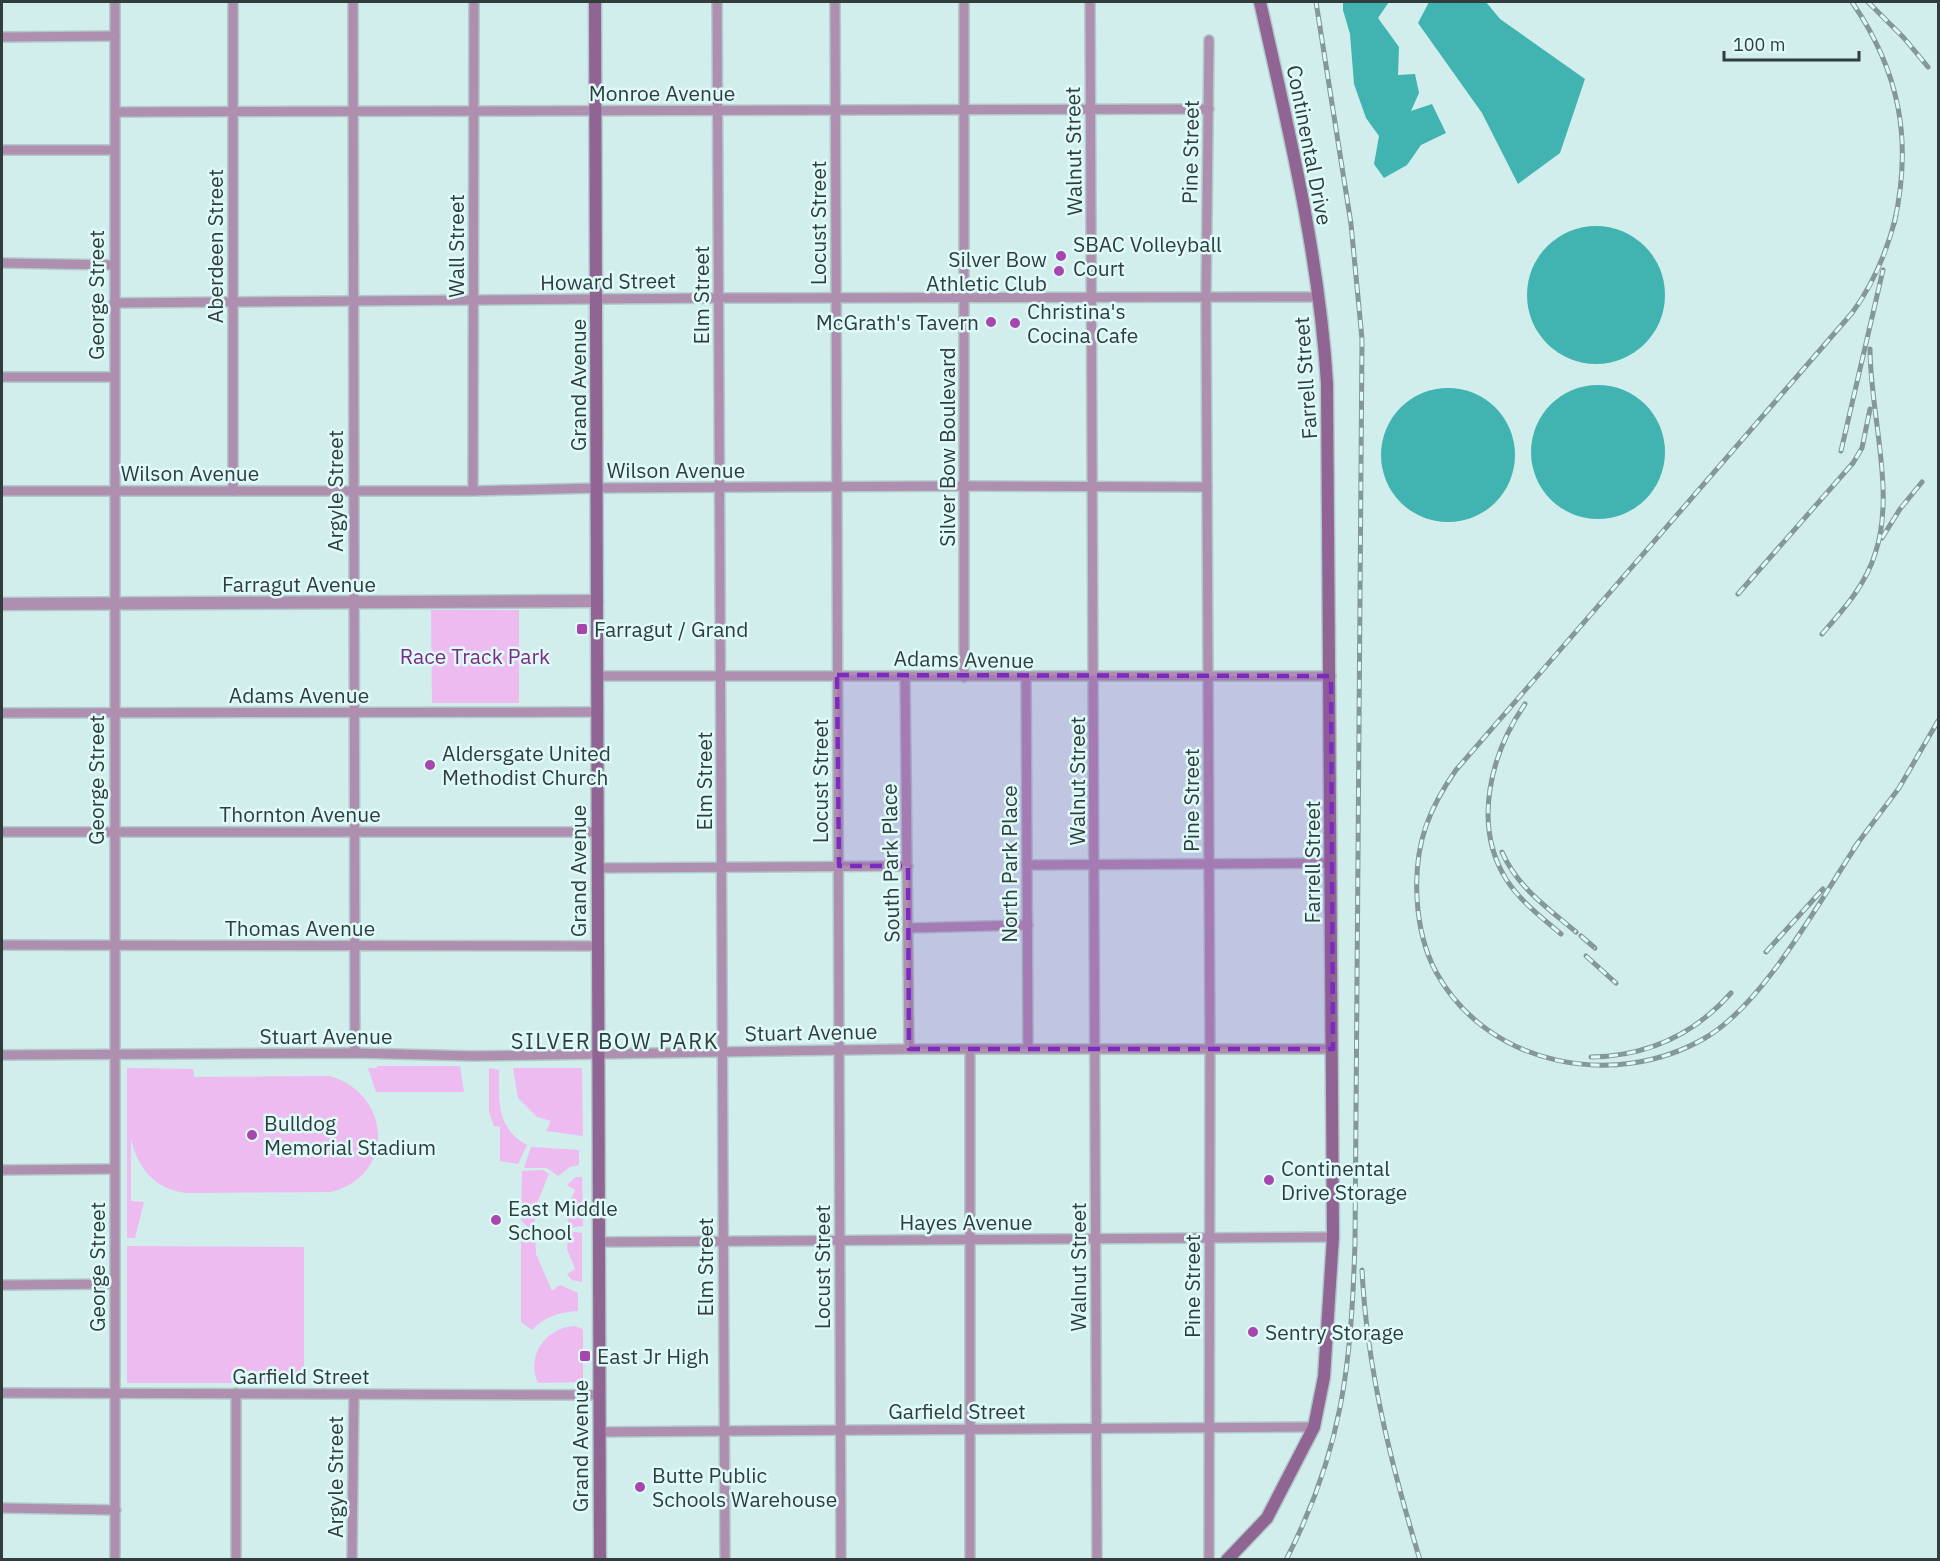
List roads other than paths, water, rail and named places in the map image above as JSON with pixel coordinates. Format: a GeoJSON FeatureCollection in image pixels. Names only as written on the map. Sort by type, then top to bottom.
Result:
{"type":"FeatureCollection","features":[{"type":"Feature","properties":{"kind":"main road","name":"Grand Avenue"},"geometry":{"type":"LineString","coordinates":[[596,2],[600,1560]]}},
{"type":"Feature","properties":{"kind":"main road","name":"Continental Drive"},"geometry":{"type":"LineString","coordinates":[[1260,2],[1302,196],[1319,297]]}},
{"type":"Feature","properties":{"kind":"main road","name":"Farrell Street"},"geometry":{"type":"LineString","coordinates":[[1314,1426],[1324,1377],[1333,1238],[1334,1049],[1329,429],[1325,343],[1319,297]]}},
{"type":"Feature","properties":{"kind":"main road"},"geometry":{"type":"LineString","coordinates":[[1227,1560],[1266,1518],[1314,1426]]}},
{"type":"Feature","properties":{"kind":"street","name":"George Street"},"geometry":{"type":"LineString","coordinates":[[115,2],[113,945],[115,1560]]}},
{"type":"Feature","properties":{"kind":"street","name":"Aberdeen Street"},"geometry":{"type":"LineString","coordinates":[[233,2],[233,491]]}},
{"type":"Feature","properties":{"kind":"street","name":"Argyle Street"},"geometry":{"type":"LineString","coordinates":[[353,2],[355,1053]]}},
{"type":"Feature","properties":{"kind":"street","name":"Wall Street"},"geometry":{"type":"LineString","coordinates":[[473,491],[474,2]]}},
{"type":"Feature","properties":{"kind":"street","name":"Elm Street"},"geometry":{"type":"LineString","coordinates":[[717,2],[725,1560]]}},
{"type":"Feature","properties":{"kind":"street","name":"Locust Street"},"geometry":{"type":"LineString","coordinates":[[835,2],[841,1560]]}},
{"type":"Feature","properties":{"kind":"street","name":"Silver Bow Boulevard"},"geometry":{"type":"LineString","coordinates":[[964,2],[966,486],[964,677]]}},
{"type":"Feature","properties":{"kind":"street","name":"Walnut Street"},"geometry":{"type":"LineString","coordinates":[[1090,2],[1095,678],[1097,1560]]}},
{"type":"Feature","properties":{"kind":"street"},"geometry":{"type":"LineString","coordinates":[[2,37],[115,36]]}},
{"type":"Feature","properties":{"kind":"street","name":"Pine Street"},"geometry":{"type":"LineString","coordinates":[[1209,40],[1206,299],[1211,1427],[1209,1560]]}},
{"type":"Feature","properties":{"kind":"street","name":"Monroe Avenue"},"geometry":{"type":"LineString","coordinates":[[115,112],[474,113],[1209,109]]}},
{"type":"Feature","properties":{"kind":"street"},"geometry":{"type":"LineString","coordinates":[[2,150],[114,150]]}},
{"type":"Feature","properties":{"kind":"street"},"geometry":{"type":"LineString","coordinates":[[2,263],[114,265]]}},
{"type":"Feature","properties":{"kind":"street","name":"Howard Street"},"geometry":{"type":"LineString","coordinates":[[114,303],[837,297],[1093,296],[1206,299],[1319,297]]}},
{"type":"Feature","properties":{"kind":"street"},"geometry":{"type":"LineString","coordinates":[[2,377],[114,377]]}},
{"type":"Feature","properties":{"kind":"street","name":"Wilson Avenue"},"geometry":{"type":"LineString","coordinates":[[2,491],[1207,487]]}},
{"type":"Feature","properties":{"kind":"street","name":"Farragut Avenue"},"geometry":{"type":"LineString","coordinates":[[2,604],[597,601]]}},
{"type":"Feature","properties":{"kind":"street","name":"Adams Avenue"},"geometry":{"type":"LineString","coordinates":[[597,676],[837,675],[1095,678],[1331,676]]}},
{"type":"Feature","properties":{"kind":"street","name":"South Park Place"},"geometry":{"type":"LineString","coordinates":[[905,676],[909,1049]]}},
{"type":"Feature","properties":{"kind":"street","name":"North Park Place"},"geometry":{"type":"LineString","coordinates":[[1026,678],[1028,1049]]}},
{"type":"Feature","properties":{"kind":"street","name":"Adams Avenue"},"geometry":{"type":"LineString","coordinates":[[2,712],[597,712]]}},
{"type":"Feature","properties":{"kind":"street","name":"Thornton Avenue"},"geometry":{"type":"LineString","coordinates":[[2,832],[598,832]]}},
{"type":"Feature","properties":{"kind":"street"},"geometry":{"type":"LineString","coordinates":[[1027,865],[1331,863]]}},
{"type":"Feature","properties":{"kind":"street"},"geometry":{"type":"LineString","coordinates":[[598,868],[908,866]]}},
{"type":"Feature","properties":{"kind":"street"},"geometry":{"type":"LineString","coordinates":[[908,928],[1028,925]]}},
{"type":"Feature","properties":{"kind":"street","name":"Thomas Avenue"},"geometry":{"type":"LineString","coordinates":[[2,945],[598,946]]}},
{"type":"Feature","properties":{"kind":"street","name":"Stuart Avenue"},"geometry":{"type":"LineString","coordinates":[[2,1056],[355,1053],[472,1056],[909,1049],[1334,1049]]}},
{"type":"Feature","properties":{"kind":"street"},"geometry":{"type":"LineString","coordinates":[[970,1049],[970,1560]]}},
{"type":"Feature","properties":{"kind":"street"},"geometry":{"type":"LineString","coordinates":[[2,1170],[114,1169]]}},
{"type":"Feature","properties":{"kind":"street","name":"Hayes Avenue"},"geometry":{"type":"LineString","coordinates":[[599,1242],[1333,1238]]}},
{"type":"Feature","properties":{"kind":"street"},"geometry":{"type":"LineString","coordinates":[[2,1285],[115,1284]]}},
{"type":"Feature","properties":{"kind":"street","name":"Garfield Street"},"geometry":{"type":"LineString","coordinates":[[2,1393],[600,1395]]}},
{"type":"Feature","properties":{"kind":"street"},"geometry":{"type":"LineString","coordinates":[[236,1393],[236,1560]]}},
{"type":"Feature","properties":{"kind":"street","name":"Argyle Street"},"geometry":{"type":"LineString","coordinates":[[352,1560],[354,1394]]}},
{"type":"Feature","properties":{"kind":"street","name":"Garfield Street"},"geometry":{"type":"LineString","coordinates":[[600,1432],[1314,1426]]}},
{"type":"Feature","properties":{"kind":"street"},"geometry":{"type":"LineString","coordinates":[[2,1508],[116,1510]]}},
{"type":"Feature","properties":{"kind":"water"},"geometry":{"type":"Polygon","coordinates":[[[1343,2],[1389,2],[1378,18],[1399,47],[1398,75],[1415,74],[1419,93],[1411,111],[1432,104],[1446,133],[1421,145],[1407,165],[1384,178],[1374,164],[1379,136],[1366,118],[1354,84],[1350,34],[1343,2]]]}},
{"type":"Feature","properties":{"kind":"water"},"geometry":{"type":"Polygon","coordinates":[[[1429,2],[1486,2],[1500,19],[1585,79],[1560,153],[1518,184],[1482,113],[1418,23],[1429,2]]]}},
{"type":"Feature","properties":{"kind":"water"},"geometry":{"type":"Polygon","coordinates":[[[1596,226],[1622,231],[1645,246],[1660,269],[1665,295],[1660,321],[1645,344],[1622,359],[1596,364],[1570,359],[1547,344],[1532,321],[1527,295],[1532,269],[1547,246],[1570,231],[1596,226]]]}},
{"type":"Feature","properties":{"kind":"water"},"geometry":{"type":"Polygon","coordinates":[[[1598,385],[1624,390],[1645,405],[1660,426],[1665,452],[1660,478],[1645,499],[1624,514],[1598,519],[1572,514],[1551,499],[1536,478],[1531,452],[1536,426],[1551,405],[1572,390],[1598,385]]]}},
{"type":"Feature","properties":{"kind":"water"},"geometry":{"type":"Polygon","coordinates":[[[1448,388],[1474,393],[1495,408],[1510,429],[1515,455],[1510,481],[1495,502],[1474,517],[1448,522],[1422,517],[1401,502],[1386,481],[1381,455],[1386,429],[1401,408],[1422,393],[1448,388]]]}},
{"type":"Feature","properties":{"kind":"railway"},"geometry":{"type":"LineString","coordinates":[[1286,1560],[1305,1520],[1332,1443],[1340,1406],[1351,1328],[1355,1243],[1362,339],[1351,224],[1316,2]]}},
{"type":"Feature","properties":{"kind":"railway"},"geometry":{"type":"LineString","coordinates":[[1852,2],[1881,55],[1898,108],[1902,136],[1902,164],[1900,194],[1894,224]]}},
{"type":"Feature","properties":{"kind":"railway"},"geometry":{"type":"LineString","coordinates":[[1868,2],[1904,38],[1928,67]]}},
{"type":"Feature","properties":{"kind":"railway"},"geometry":{"type":"LineString","coordinates":[[1858,843],[1789,949],[1748,1001],[1727,1022],[1705,1038],[1670,1054],[1633,1063],[1594,1065],[1557,1060],[1520,1048],[1487,1030],[1459,1004],[1436,972],[1423,938],[1419,919],[1417,880],[1421,843],[1432,811],[1456,770],[1852,313],[1879,267],[1896,216]]}},
{"type":"Feature","properties":{"kind":"railway"},"geometry":{"type":"LineString","coordinates":[[1841,451],[1883,270]]}},
{"type":"Feature","properties":{"kind":"railway"},"geometry":{"type":"LineString","coordinates":[[1822,634],[1853,597],[1865,577],[1871,566],[1881,530],[1883,479],[1870,349]]}},
{"type":"Feature","properties":{"kind":"railway"},"geometry":{"type":"LineString","coordinates":[[1738,594],[1853,463],[1862,448],[1870,409]]}},
{"type":"Feature","properties":{"kind":"railway"},"geometry":{"type":"LineString","coordinates":[[1882,538],[1900,509],[1922,482]]}},
{"type":"Feature","properties":{"kind":"railway"},"geometry":{"type":"LineString","coordinates":[[1525,704],[1513,723],[1495,766],[1488,812],[1490,835],[1496,858],[1506,879],[1531,908],[1561,934]]}},
{"type":"Feature","properties":{"kind":"railway"},"geometry":{"type":"LineString","coordinates":[[1854,848],[1899,788],[1938,721]]}},
{"type":"Feature","properties":{"kind":"railway"},"geometry":{"type":"LineString","coordinates":[[1502,852],[1508,865],[1525,886],[1576,932]]}},
{"type":"Feature","properties":{"kind":"railway"},"geometry":{"type":"LineString","coordinates":[[1766,952],[1823,889]]}},
{"type":"Feature","properties":{"kind":"railway"},"geometry":{"type":"LineString","coordinates":[[1581,936],[1595,948]]}},
{"type":"Feature","properties":{"kind":"railway"},"geometry":{"type":"LineString","coordinates":[[1586,956],[1616,983]]}},
{"type":"Feature","properties":{"kind":"railway"},"geometry":{"type":"LineString","coordinates":[[1591,1057],[1631,1052],[1668,1040],[1701,1021],[1731,993]]}},
{"type":"Feature","properties":{"kind":"railway"},"geometry":{"type":"LineString","coordinates":[[1362,1270],[1369,1344],[1382,1416],[1399,1488],[1420,1560]]}},
{"type":"Feature","properties":{"kind":"place","name":"SBAC Volleyball Court"},"geometry":{"type":"Point","coordinates":[1061,256]}},
{"type":"Feature","properties":{"kind":"place","name":"Silver Bow Athletic Club"},"geometry":{"type":"Point","coordinates":[1059,271]}},
{"type":"Feature","properties":{"kind":"place","name":"McGrath's Tavern"},"geometry":{"type":"Point","coordinates":[991,322]}},
{"type":"Feature","properties":{"kind":"place","name":"Christina's Cocina Cafe"},"geometry":{"type":"Point","coordinates":[1015,323]}},
{"type":"Feature","properties":{"kind":"place","name":"Farragut / Grand"},"geometry":{"type":"Point","coordinates":[582,629]}},
{"type":"Feature","properties":{"kind":"place","name":"Aldersgate United Methodist Church"},"geometry":{"type":"Point","coordinates":[430,765]}},
{"type":"Feature","properties":{"kind":"place","name":"Bulldog Memorial Stadium"},"geometry":{"type":"Point","coordinates":[252,1135]}},
{"type":"Feature","properties":{"kind":"place","name":"Continental Drive Storage"},"geometry":{"type":"Point","coordinates":[1269,1180]}},
{"type":"Feature","properties":{"kind":"place","name":"East Middle School"},"geometry":{"type":"Point","coordinates":[496,1220]}},
{"type":"Feature","properties":{"kind":"place","name":"Sentry Storage"},"geometry":{"type":"Point","coordinates":[1253,1332]}},
{"type":"Feature","properties":{"kind":"place","name":"East Jr High"},"geometry":{"type":"Point","coordinates":[585,1356]}},
{"type":"Feature","properties":{"kind":"place","name":"Butte Public Schools Warehouse"},"geometry":{"type":"Point","coordinates":[640,1487]}},
{"type":"Feature","properties":{"kind":"district","name":"SILVER BOW PARK"},"geometry":{"type":"Point","coordinates":[615,1040]}},
{"type":"Feature","properties":{"kind":"park label","name":"Race Track Park"},"geometry":{"type":"Point","coordinates":[475,656]}}]}
